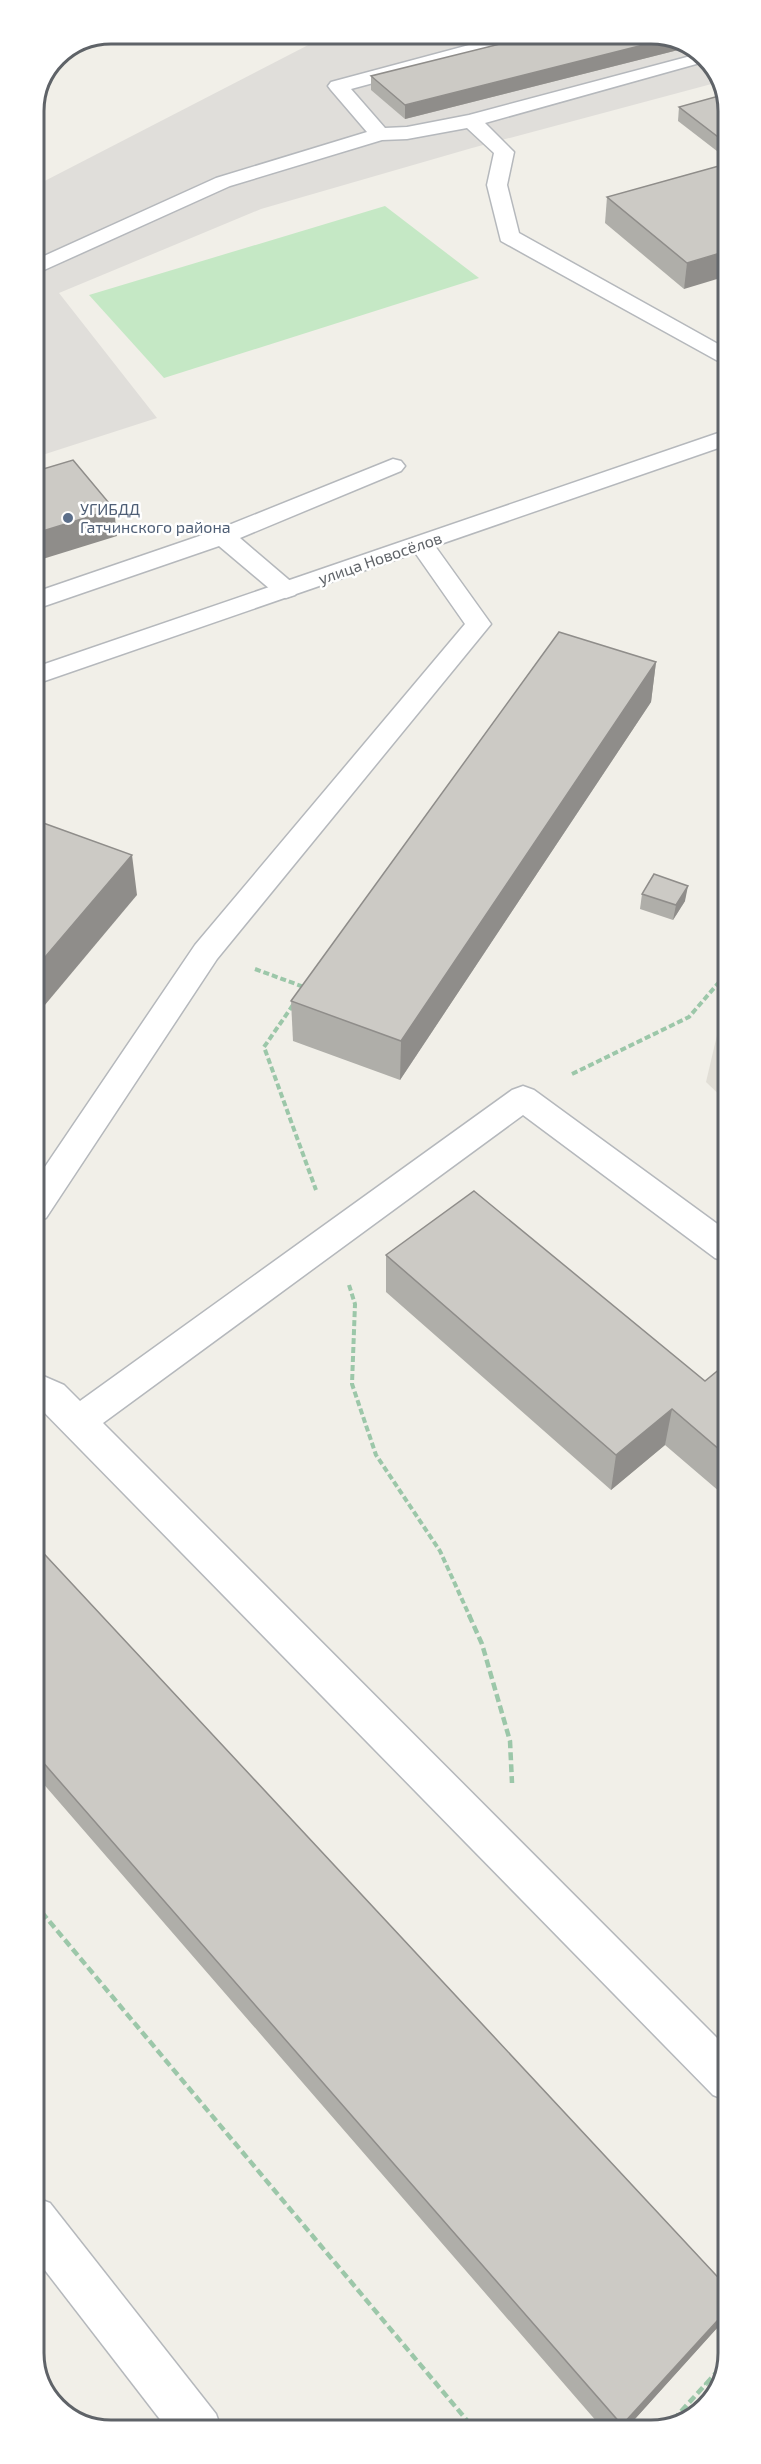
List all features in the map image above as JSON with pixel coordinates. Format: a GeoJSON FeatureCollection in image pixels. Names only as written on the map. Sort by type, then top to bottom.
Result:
{"type":"FeatureCollection","features":[{"type":"Feature","properties":{"kind":"street"},"geometry":{"type":"LineString","coordinates":[[380,134],[338,86],[496,44]]}},
{"type":"Feature","properties":{"kind":"street"},"geometry":{"type":"LineString","coordinates":[[44,264],[223,182],[380,134],[407,133],[471,121],[693,59]]}},
{"type":"Feature","properties":{"kind":"street"},"geometry":{"type":"LineString","coordinates":[[471,121],[504,152],[497,186],[509,236],[718,354]]}},
{"type":"Feature","properties":{"kind":"street","name":"улица Новосёлов"},"geometry":{"type":"LineString","coordinates":[[44,673],[718,440]]}},
{"type":"Feature","properties":{"kind":"street"},"geometry":{"type":"LineString","coordinates":[[44,598],[223,536],[393,466]]}},
{"type":"Feature","properties":{"kind":"street"},"geometry":{"type":"LineString","coordinates":[[223,536],[286,590]]}},
{"type":"Feature","properties":{"kind":"street"},"geometry":{"type":"LineString","coordinates":[[44,1194],[206,952],[478,624],[421,544]]}},
{"type":"Feature","properties":{"kind":"street"},"geometry":{"type":"LineString","coordinates":[[78,1422],[523,1098],[718,1242]]}},
{"type":"Feature","properties":{"kind":"street"},"geometry":{"type":"LineString","coordinates":[[44,1391],[52,1395],[516,1868],[718,2070]]}},
{"type":"Feature","properties":{"kind":"street"},"geometry":{"type":"LineString","coordinates":[[44,2232],[190,2420]]}},
{"type":"Feature","properties":{"kind":"path"},"geometry":{"type":"LineString","coordinates":[[523,1098],[689,1017],[718,983]]}},
{"type":"Feature","properties":{"kind":"path"},"geometry":{"type":"LineString","coordinates":[[305,988],[264,1047],[333,1236],[355,1304],[352,1384],[375,1455],[440,1551],[482,1644],[510,1741],[516,1868]]}},
{"type":"Feature","properties":{"kind":"path"},"geometry":{"type":"LineString","coordinates":[[44,1915],[467,2420]]}},
{"type":"Feature","properties":{"kind":"path"},"geometry":{"type":"LineString","coordinates":[[678,2415],[714,2375]]}},
{"type":"Feature","properties":{"kind":"shaded area"},"geometry":{"type":"Polygon","coordinates":[[[310,44],[655,44],[676,49],[695,60],[712,84],[472,148],[261,209],[59,293],[157,418],[44,454],[44,181],[310,44]]]}},
{"type":"Feature","properties":{"kind":"shaded area"},"geometry":{"type":"Polygon","coordinates":[[[718,1031],[718,1093],[706,1082],[718,1031]]]}},
{"type":"Feature","properties":{"kind":"green space"},"geometry":{"type":"Polygon","coordinates":[[[385,206],[479,278],[164,378],[89,295],[385,206]]]}},
{"type":"Feature","properties":{"kind":"building"},"geometry":{"type":"Polygon","coordinates":[[[500,44],[647,44],[405,105],[371,76],[500,44]]]}},
{"type":"Feature","properties":{"kind":"building"},"geometry":{"type":"Polygon","coordinates":[[[716,97],[718,137],[679,107],[716,97]]]}},
{"type":"Feature","properties":{"kind":"building"},"geometry":{"type":"Polygon","coordinates":[[[718,166],[718,254],[687,263],[607,197],[718,166]]]}},
{"type":"Feature","properties":{"kind":"building"},"geometry":{"type":"Polygon","coordinates":[[[73,460],[114,509],[44,531],[44,469],[73,460]]]}},
{"type":"Feature","properties":{"kind":"building"},"geometry":{"type":"Polygon","coordinates":[[[559,632],[656,662],[401,1041],[291,1001],[559,632]]]}},
{"type":"Feature","properties":{"kind":"building"},"geometry":{"type":"Polygon","coordinates":[[[44,823],[132,855],[44,958],[44,823]]]}},
{"type":"Feature","properties":{"kind":"building"},"geometry":{"type":"Polygon","coordinates":[[[654,874],[688,886],[676,905],[642,894],[654,874]]]}},
{"type":"Feature","properties":{"kind":"building"},"geometry":{"type":"Polygon","coordinates":[[[474,1191],[705,1381],[718,1370],[718,1448],[672,1409],[616,1455],[386,1255],[474,1191]]]}},
{"type":"Feature","properties":{"kind":"building"},"geometry":{"type":"Polygon","coordinates":[[[44,1554],[718,2277],[718,2320],[627,2420],[618,2420],[44,1763],[44,1554]]]}},
{"type":"Feature","properties":{"kind":"place","name":"УГИБДД Гатчинского района"},"geometry":{"type":"Point","coordinates":[68,518]}}]}
